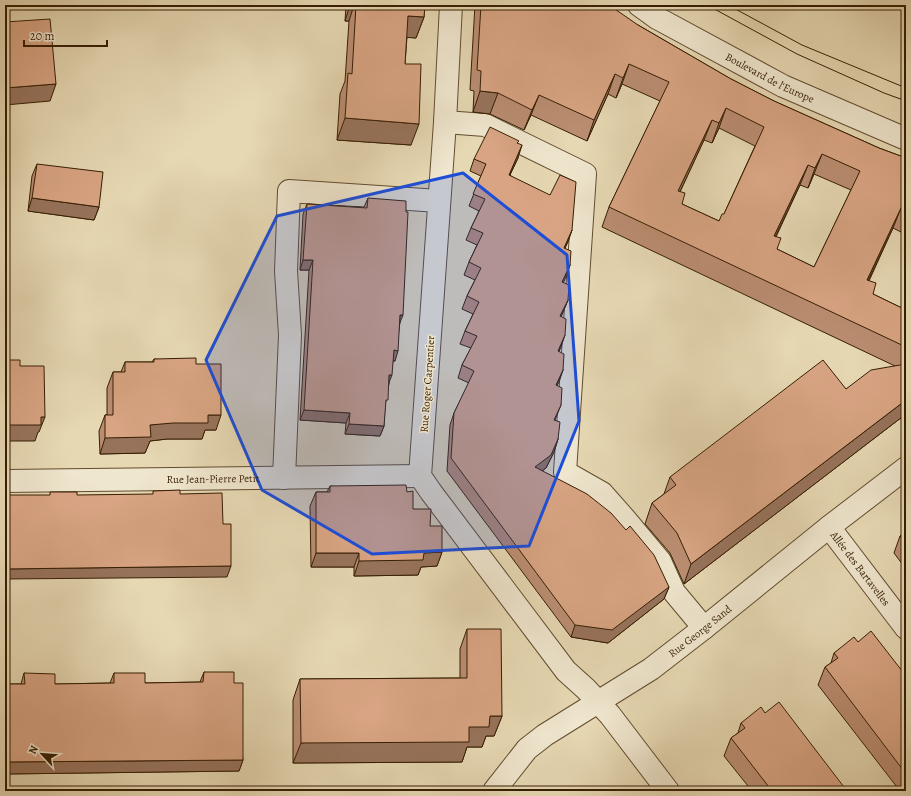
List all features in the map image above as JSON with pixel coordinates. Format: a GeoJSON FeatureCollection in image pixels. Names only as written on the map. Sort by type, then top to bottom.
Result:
{"type":"FeatureCollection","features":[{"type":"Feature","properties":{"kind":"street","name":"Rue Roger Carpentier"},"geometry":{"type":"LineString","coordinates":[[420,476],[445,122],[451,5]]}},
{"type":"Feature","properties":{"kind":"street","name":"Boulevard de l'Europe"},"geometry":{"type":"LineString","coordinates":[[640,5],[657,18],[783,86],[906,139]]}},
{"type":"Feature","properties":{"kind":"street"},"geometry":{"type":"LineString","coordinates":[[445,122],[485,125],[584,174],[565,472],[602,493],[626,519],[660,561],[674,592],[704,628]]}},
{"type":"Feature","properties":{"kind":"street"},"geometry":{"type":"LineString","coordinates":[[284,478],[290,335],[286,271],[289,191],[439,201]]}},
{"type":"Feature","properties":{"kind":"street","name":"Rue George Sand"},"geometry":{"type":"LineString","coordinates":[[494,791],[527,750],[545,735],[651,669],[829,527],[906,468]]}},
{"type":"Feature","properties":{"kind":"street"},"geometry":{"type":"LineString","coordinates":[[420,476],[566,671],[586,689],[610,715],[668,791]]}},
{"type":"Feature","properties":{"kind":"street","name":"Rue Jean-Pierre Petit"},"geometry":{"type":"LineString","coordinates":[[5,480],[420,476]]}},
{"type":"Feature","properties":{"kind":"street","name":"Allée des Bartavelles"},"geometry":{"type":"LineString","coordinates":[[829,527],[906,628]]}},
{"type":"Feature","properties":{"kind":"highlighted area"},"geometry":{"type":"Polygon","coordinates":[[[463,173],[567,255],[579,421],[529,546],[372,554],[262,490],[206,360],[277,216],[463,173]]]}},
{"type":"Feature","properties":{"kind":"building"},"geometry":{"type":"Polygon","coordinates":[[[356,5],[425,5],[424,17],[408,16],[405,64],[421,64],[419,124],[345,118],[348,73],[352,74],[356,5]]]}},
{"type":"Feature","properties":{"kind":"building"},"geometry":{"type":"Polygon","coordinates":[[[481,5],[575,5],[581,8],[582,5],[609,5],[638,25],[731,79],[774,101],[879,148],[906,158],[906,211],[901,208],[867,280],[876,283],[873,294],[906,310],[906,347],[609,207],[669,82],[629,64],[623,78],[615,74],[594,120],[539,95],[532,110],[498,93],[480,91],[481,71],[477,70],[481,5]],[[726,108],[719,123],[712,120],[678,191],[685,193],[682,204],[719,221],[722,214],[724,214],[764,127],[726,108]],[[822,154],[815,168],[808,165],[774,236],[781,238],[777,249],[814,267],[860,171],[822,154]]]}},
{"type":"Feature","properties":{"kind":"building"},"geometry":{"type":"Polygon","coordinates":[[[50,19],[56,84],[5,88],[5,22],[50,19]]]}},
{"type":"Feature","properties":{"kind":"building"},"geometry":{"type":"Polygon","coordinates":[[[490,127],[519,141],[517,143],[522,145],[509,175],[550,195],[560,175],[576,182],[572,230],[564,248],[571,251],[570,265],[562,282],[569,285],[568,300],[560,316],[566,319],[565,335],[558,351],[564,354],[563,370],[556,385],[562,388],[561,405],[554,420],[560,422],[558,439],[551,455],[535,467],[587,494],[611,513],[626,530],[630,526],[654,555],[669,587],[612,630],[575,625],[451,458],[454,413],[474,371],[462,365],[477,336],[465,331],[479,302],[467,296],[481,268],[469,262],[483,233],[471,228],[485,199],[473,194],[486,164],[474,159],[490,127]]]}},
{"type":"Feature","properties":{"kind":"building"},"geometry":{"type":"Polygon","coordinates":[[[37,164],[103,172],[99,207],[32,198],[37,164]]]}},
{"type":"Feature","properties":{"kind":"building"},"geometry":{"type":"Polygon","coordinates":[[[368,198],[406,201],[406,212],[408,212],[403,315],[400,315],[398,351],[394,350],[392,375],[389,375],[388,400],[386,400],[384,426],[349,424],[350,413],[304,410],[313,260],[303,260],[307,204],[367,208],[368,198]]]}},
{"type":"Feature","properties":{"kind":"building"},"geometry":{"type":"Polygon","coordinates":[[[196,358],[196,364],[221,364],[221,415],[208,415],[208,423],[173,423],[150,425],[151,437],[105,438],[105,415],[113,415],[113,372],[125,372],[125,362],[154,362],[154,359],[196,358]]]}},
{"type":"Feature","properties":{"kind":"building"},"geometry":{"type":"Polygon","coordinates":[[[5,360],[20,360],[20,366],[44,366],[45,417],[41,417],[41,425],[5,425],[5,360]]]}},
{"type":"Feature","properties":{"kind":"building"},"geometry":{"type":"Polygon","coordinates":[[[823,360],[846,389],[871,370],[906,364],[906,400],[691,564],[677,533],[652,503],[676,485],[670,477],[823,360]]]}},
{"type":"Feature","properties":{"kind":"building"},"geometry":{"type":"Polygon","coordinates":[[[406,485],[407,492],[413,491],[413,509],[431,509],[430,526],[442,526],[442,552],[424,553],[423,560],[359,561],[359,553],[316,553],[316,492],[330,492],[330,486],[406,485]]]}},
{"type":"Feature","properties":{"kind":"building"},"geometry":{"type":"Polygon","coordinates":[[[180,490],[180,494],[222,493],[223,524],[231,524],[231,566],[5,569],[5,495],[50,495],[50,492],[77,492],[77,495],[153,494],[153,491],[180,490]]]}},
{"type":"Feature","properties":{"kind":"building"},"geometry":{"type":"Polygon","coordinates":[[[906,531],[906,543],[900,536],[906,531]]]}},
{"type":"Feature","properties":{"kind":"building"},"geometry":{"type":"Polygon","coordinates":[[[467,629],[501,629],[502,716],[490,716],[489,727],[469,727],[469,742],[301,743],[300,679],[467,678],[467,629]]]}},
{"type":"Feature","properties":{"kind":"building"},"geometry":{"type":"Polygon","coordinates":[[[871,631],[906,676],[906,774],[825,667],[838,658],[834,653],[854,637],[858,642],[871,631]]]}},
{"type":"Feature","properties":{"kind":"building"},"geometry":{"type":"Polygon","coordinates":[[[204,672],[234,672],[234,683],[243,683],[243,760],[5,762],[5,684],[25,684],[24,673],[55,674],[55,684],[114,683],[114,673],[145,673],[145,683],[203,682],[204,672]]]}},
{"type":"Feature","properties":{"kind":"building"},"geometry":{"type":"Polygon","coordinates":[[[779,702],[847,791],[772,791],[731,738],[745,728],[741,723],[761,707],[765,713],[779,702]]]}},
{"type":"Feature","properties":{"kind":"tram line"},"geometry":{"type":"LineString","coordinates":[[707,5],[797,54],[884,93],[906,101]]}},
{"type":"Feature","properties":{"kind":"tram line"},"geometry":{"type":"LineString","coordinates":[[728,5],[802,45],[906,88]]}}]}
